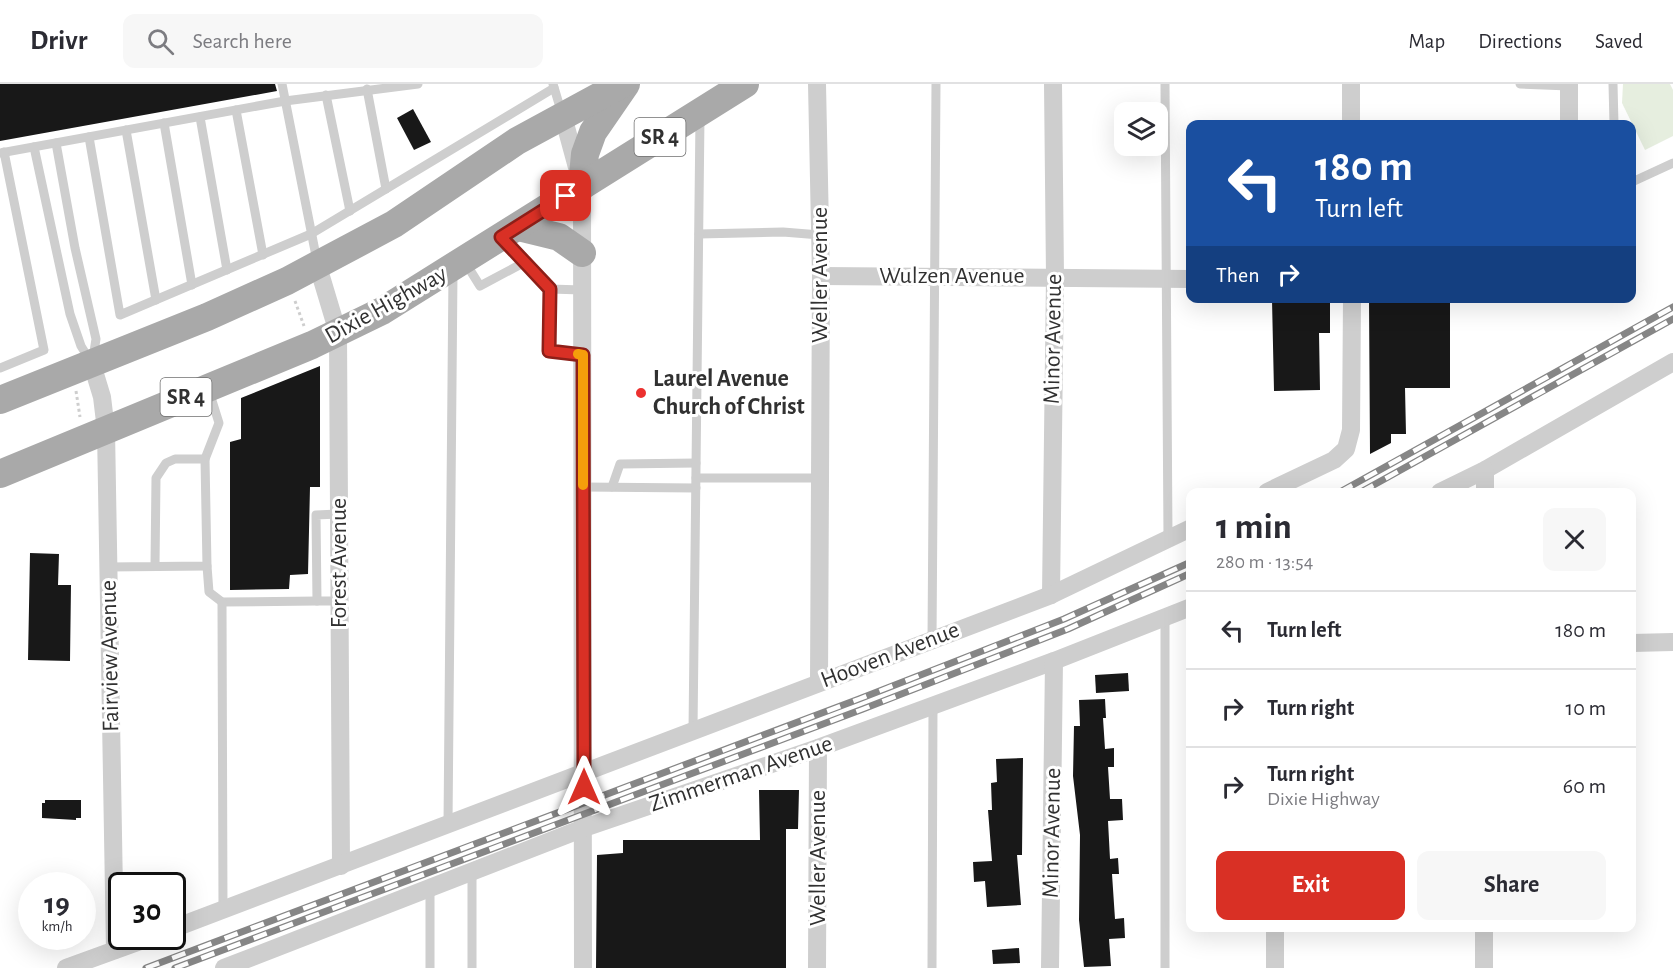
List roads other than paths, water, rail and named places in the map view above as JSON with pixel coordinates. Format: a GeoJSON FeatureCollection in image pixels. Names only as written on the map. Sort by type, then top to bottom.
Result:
{"type":"FeatureCollection","features":[{"type":"Feature","properties":{"kind":"main road","name":"SR 4"},"geometry":{"type":"LineString","coordinates":[[0,400],[227,308],[287,280],[394,224],[517,141],[624,84]]}},
{"type":"Feature","properties":{"kind":"main road"},"geometry":{"type":"LineString","coordinates":[[582,186],[585,154],[593,132],[624,84]]}},
{"type":"Feature","properties":{"kind":"main road","name":"Dixie Highway"},"geometry":{"type":"LineString","coordinates":[[0,474],[93,425],[208,388],[338,333],[382,311],[746,84]]}},
{"type":"Feature","properties":{"kind":"main road"},"geometry":{"type":"LineString","coordinates":[[509,232],[558,237],[582,253]]}},
{"type":"Feature","properties":{"kind":"street","name":"Weller Avenue"},"geometry":{"type":"LineString","coordinates":[[817,84],[821,276],[819,682]]}},
{"type":"Feature","properties":{"kind":"street","name":"Minor Avenue"},"geometry":{"type":"LineString","coordinates":[[1051,595],[1055,277],[1053,84]]}},
{"type":"Feature","properties":{"kind":"street"},"geometry":{"type":"LineString","coordinates":[[1351,84],[1351,120]]}},
{"type":"Feature","properties":{"kind":"street"},"geometry":{"type":"LineString","coordinates":[[1569,85],[1569,120]]}},
{"type":"Feature","properties":{"kind":"street"},"geometry":{"type":"LineString","coordinates":[[563,116],[582,186],[583,968]]}},
{"type":"Feature","properties":{"kind":"street","name":"Forest Avenue"},"geometry":{"type":"LineString","coordinates":[[317,263],[338,333],[341,866]]}},
{"type":"Feature","properties":{"kind":"street","name":"Wulzen Avenue"},"geometry":{"type":"LineString","coordinates":[[821,276],[1186,279]]}},
{"type":"Feature","properties":{"kind":"street"},"geometry":{"type":"LineString","coordinates":[[1275,488],[1334,460],[1346,449],[1351,430],[1352,303]]}},
{"type":"Feature","properties":{"kind":"street"},"geometry":{"type":"LineString","coordinates":[[1448,488],[1485,470],[1673,362]]}},
{"type":"Feature","properties":{"kind":"street","name":"Fairview Avenue"},"geometry":{"type":"LineString","coordinates":[[92,364],[102,397],[93,425],[108,567],[114,872]]}},
{"type":"Feature","properties":{"kind":"street"},"geometry":{"type":"LineString","coordinates":[[1485,470],[1485,488]]}},
{"type":"Feature","properties":{"kind":"street","name":"Hooven Avenue"},"geometry":{"type":"LineString","coordinates":[[584,772],[1051,595],[1186,530]]}},
{"type":"Feature","properties":{"kind":"street","name":"Zimmerman Avenue"},"geometry":{"type":"LineString","coordinates":[[224,968],[584,828],[818,748],[1054,661],[1186,609]]}},
{"type":"Feature","properties":{"kind":"street"},"geometry":{"type":"LineString","coordinates":[[1636,643],[1673,642]]}},
{"type":"Feature","properties":{"kind":"street","name":"Minor Avenue"},"geometry":{"type":"LineString","coordinates":[[1050,968],[1054,661]]}},
{"type":"Feature","properties":{"kind":"street","name":"Weller Avenue"},"geometry":{"type":"LineString","coordinates":[[817,968],[818,748]]}},
{"type":"Feature","properties":{"kind":"street"},"geometry":{"type":"LineString","coordinates":[[186,924],[584,772]]}},
{"type":"Feature","properties":{"kind":"street"},"geometry":{"type":"LineString","coordinates":[[1275,932],[1275,968]]}},
{"type":"Feature","properties":{"kind":"street"},"geometry":{"type":"LineString","coordinates":[[1484,932],[1484,968]]}},
{"type":"Feature","properties":{"kind":"street"},"geometry":{"type":"LineString","coordinates":[[66,968],[115,950]]}},
{"type":"Feature","properties":{"kind":"lane"},"geometry":{"type":"LineString","coordinates":[[282,84],[317,263]]}},
{"type":"Feature","properties":{"kind":"lane"},"geometry":{"type":"LineString","coordinates":[[0,368],[44,350],[2,153],[285,101],[418,84]]}},
{"type":"Feature","properties":{"kind":"lane"},"geometry":{"type":"LineString","coordinates":[[932,640],[936,84]]}},
{"type":"Feature","properties":{"kind":"lane"},"geometry":{"type":"LineString","coordinates":[[1164,84],[1168,539]]}},
{"type":"Feature","properties":{"kind":"lane"},"geometry":{"type":"LineString","coordinates":[[1520,84],[1569,85]]}},
{"type":"Feature","properties":{"kind":"lane"},"geometry":{"type":"LineString","coordinates":[[1613,84],[1614,120]]}},
{"type":"Feature","properties":{"kind":"lane"},"geometry":{"type":"LineString","coordinates":[[89,137],[120,315],[312,234],[553,86],[563,116]]}},
{"type":"Feature","properties":{"kind":"lane"},"geometry":{"type":"LineString","coordinates":[[367,89],[386,189]]}},
{"type":"Feature","properties":{"kind":"lane"},"geometry":{"type":"LineString","coordinates":[[326,95],[350,211]]}},
{"type":"Feature","properties":{"kind":"lane"},"geometry":{"type":"LineString","coordinates":[[236,110],[263,255]]}},
{"type":"Feature","properties":{"kind":"lane"},"geometry":{"type":"LineString","coordinates":[[693,730],[700,112]]}},
{"type":"Feature","properties":{"kind":"lane"},"geometry":{"type":"LineString","coordinates":[[200,117],[227,270]]}},
{"type":"Feature","properties":{"kind":"lane"},"geometry":{"type":"LineString","coordinates":[[164,123],[192,285]]}},
{"type":"Feature","properties":{"kind":"lane"},"geometry":{"type":"LineString","coordinates":[[126,130],[156,300]]}},
{"type":"Feature","properties":{"kind":"lane"},"geometry":{"type":"LineString","coordinates":[[56,143],[75,248],[96,339],[92,364]]}},
{"type":"Feature","properties":{"kind":"lane"},"geometry":{"type":"LineString","coordinates":[[34,147],[70,314],[81,346],[92,364]]}},
{"type":"Feature","properties":{"kind":"lane"},"geometry":{"type":"LineString","coordinates":[[1636,180],[1673,164]]}},
{"type":"Feature","properties":{"kind":"lane"},"geometry":{"type":"LineString","coordinates":[[509,232],[525,262],[550,289],[549,351],[583,355]]}},
{"type":"Feature","properties":{"kind":"lane"},"geometry":{"type":"LineString","coordinates":[[699,234],[783,232],[820,235]]}},
{"type":"Feature","properties":{"kind":"lane"},"geometry":{"type":"LineString","coordinates":[[57,253],[75,248]]}},
{"type":"Feature","properties":{"kind":"lane"},"geometry":{"type":"LineString","coordinates":[[458,265],[480,286],[525,262]]}},
{"type":"Feature","properties":{"kind":"lane"},"geometry":{"type":"LineString","coordinates":[[448,824],[458,265]]}},
{"type":"Feature","properties":{"kind":"lane"},"geometry":{"type":"LineString","coordinates":[[550,289],[582,290]]}},
{"type":"Feature","properties":{"kind":"lane"},"geometry":{"type":"LineString","coordinates":[[208,388],[219,423],[205,459],[209,592],[222,602],[339,601]]}},
{"type":"Feature","properties":{"kind":"lane"},"geometry":{"type":"LineString","coordinates":[[155,565],[156,478],[166,463],[175,459],[205,459]]}},
{"type":"Feature","properties":{"kind":"lane"},"geometry":{"type":"LineString","coordinates":[[612,487],[620,464],[696,463]]}},
{"type":"Feature","properties":{"kind":"lane"},"geometry":{"type":"LineString","coordinates":[[583,487],[820,478]]}},
{"type":"Feature","properties":{"kind":"lane"},"geometry":{"type":"LineString","coordinates":[[316,601],[316,515],[338,514]]}},
{"type":"Feature","properties":{"kind":"lane"},"geometry":{"type":"LineString","coordinates":[[108,567],[207,566]]}},
{"type":"Feature","properties":{"kind":"lane"},"geometry":{"type":"LineString","coordinates":[[222,602],[223,910]]}},
{"type":"Feature","properties":{"kind":"lane"},"geometry":{"type":"LineString","coordinates":[[1165,617],[1165,968]]}},
{"type":"Feature","properties":{"kind":"lane"},"geometry":{"type":"LineString","coordinates":[[932,968],[933,706]]}},
{"type":"Feature","properties":{"kind":"lane"},"geometry":{"type":"LineString","coordinates":[[472,871],[472,968]]}},
{"type":"Feature","properties":{"kind":"lane"},"geometry":{"type":"LineString","coordinates":[[430,887],[430,968]]}},
{"type":"Feature","properties":{"kind":"railway"},"geometry":{"type":"LineString","coordinates":[[1347,488],[1673,307]]}},
{"type":"Feature","properties":{"kind":"railway"},"geometry":{"type":"LineString","coordinates":[[1368,488],[1673,319]]}},
{"type":"Feature","properties":{"kind":"railway"},"geometry":{"type":"LineString","coordinates":[[146,968],[859,699],[1064,619],[1186,564]]}},
{"type":"Feature","properties":{"kind":"railway"},"geometry":{"type":"LineString","coordinates":[[175,968],[863,709],[1068,629],[1186,575]]}},
{"type":"Feature","properties":{"kind":"place","name":"Laurel Avenue Church of Christ"},"geometry":{"type":"Point","coordinates":[641,393]}}]}
